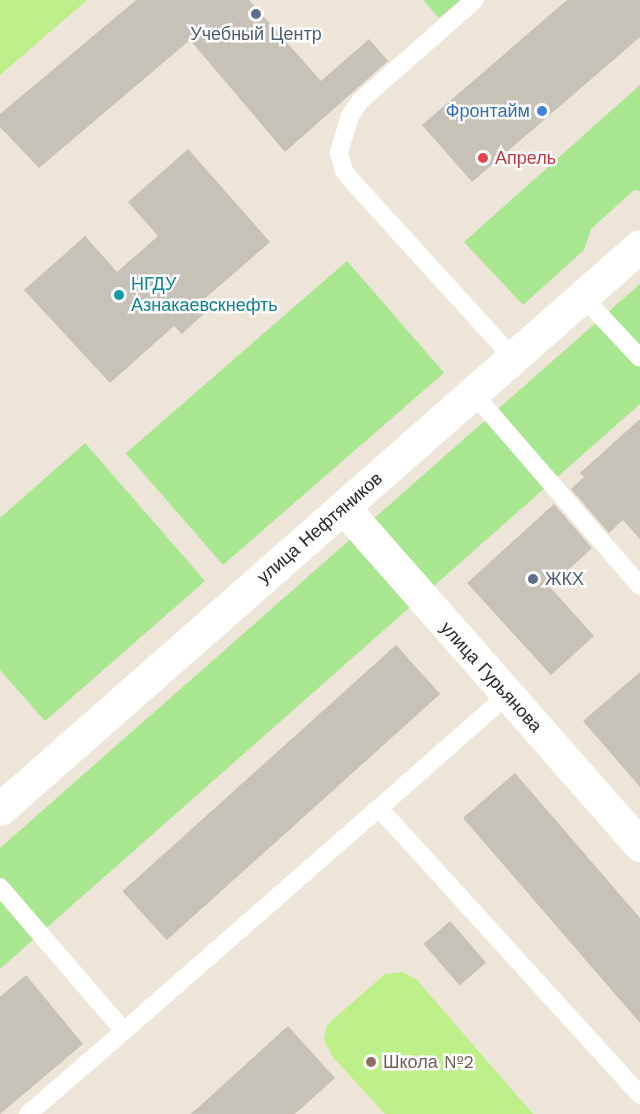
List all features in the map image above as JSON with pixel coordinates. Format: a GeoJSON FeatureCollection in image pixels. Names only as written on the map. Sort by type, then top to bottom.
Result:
{"type":"FeatureCollection","features":[{"type":"Feature","properties":{"kind":"street","name":"улица Нефтяников"},"geometry":{"type":"LineString","coordinates":[[0,809],[640,246]]}},
{"type":"Feature","properties":{"kind":"street","name":"улица Гурьянова"},"geometry":{"type":"LineString","coordinates":[[343,507],[640,845]]}},
{"type":"Feature","properties":{"kind":"lane"},"geometry":{"type":"LineString","coordinates":[[475,0],[361,100],[350,116],[339,153],[344,171],[353,182],[513,358]]}},
{"type":"Feature","properties":{"kind":"lane"},"geometry":{"type":"LineString","coordinates":[[583,297],[640,358]]}},
{"type":"Feature","properties":{"kind":"lane"},"geometry":{"type":"LineString","coordinates":[[473,393],[640,586]]}},
{"type":"Feature","properties":{"kind":"lane"},"geometry":{"type":"LineString","coordinates":[[28,1114],[507,695]]}},
{"type":"Feature","properties":{"kind":"lane"},"geometry":{"type":"LineString","coordinates":[[379,808],[640,1095]]}},
{"type":"Feature","properties":{"kind":"lane"},"geometry":{"type":"LineString","coordinates":[[0,887],[124,1031]]}},
{"type":"Feature","properties":{"kind":"green space"},"geometry":{"type":"Polygon","coordinates":[[[0,0],[87,0],[0,75],[0,0]]]}},
{"type":"Feature","properties":{"kind":"green space"},"geometry":{"type":"Polygon","coordinates":[[[423,0],[460,0],[439,18],[423,0]]]}},
{"type":"Feature","properties":{"kind":"green space"},"geometry":{"type":"Polygon","coordinates":[[[640,85],[640,191],[634,190],[591,229],[584,250],[523,305],[464,242],[640,85]]]}},
{"type":"Feature","properties":{"kind":"green space"},"geometry":{"type":"Polygon","coordinates":[[[347,261],[444,373],[223,565],[126,453],[347,261]]]}},
{"type":"Feature","properties":{"kind":"green space"},"geometry":{"type":"Polygon","coordinates":[[[640,284],[640,404],[0,969],[0,848],[640,284]]]}},
{"type":"Feature","properties":{"kind":"green space"},"geometry":{"type":"Polygon","coordinates":[[[85,443],[205,581],[45,721],[0,670],[0,518],[85,443]]]}},
{"type":"Feature","properties":{"kind":"green space"},"geometry":{"type":"Polygon","coordinates":[[[402,972],[416,979],[533,1114],[385,1114],[332,1056],[324,1040],[327,1025],[385,974],[402,972]]]}},
{"type":"Feature","properties":{"kind":"building"},"geometry":{"type":"Polygon","coordinates":[[[136,0],[249,0],[321,81],[369,39],[388,61],[285,152],[190,40],[39,168],[0,127],[0,114],[136,0]]]}},
{"type":"Feature","properties":{"kind":"building"},"geometry":{"type":"Polygon","coordinates":[[[567,0],[640,0],[640,37],[472,182],[422,125],[567,0]]]}},
{"type":"Feature","properties":{"kind":"building","name":"НГДУ Азнакаевскнефть"},"geometry":{"type":"Polygon","coordinates":[[[188,149],[270,242],[202,301],[209,309],[182,334],[174,326],[110,383],[24,290],[85,236],[117,272],[158,236],[128,202],[188,149]]]}},
{"type":"Feature","properties":{"kind":"building"},"geometry":{"type":"Polygon","coordinates":[[[640,419],[640,539],[623,520],[609,533],[571,489],[584,477],[580,473],[640,419]]]}},
{"type":"Feature","properties":{"kind":"building"},"geometry":{"type":"Polygon","coordinates":[[[554,504],[592,548],[550,587],[594,636],[551,675],[467,583],[554,504]]]}},
{"type":"Feature","properties":{"kind":"building"},"geometry":{"type":"Polygon","coordinates":[[[396,645],[440,694],[167,940],[123,891],[396,645]]]}},
{"type":"Feature","properties":{"kind":"building"},"geometry":{"type":"Polygon","coordinates":[[[640,672],[640,787],[583,721],[640,672]]]}},
{"type":"Feature","properties":{"kind":"building"},"geometry":{"type":"Polygon","coordinates":[[[515,773],[640,918],[640,1023],[463,818],[515,773]]]}},
{"type":"Feature","properties":{"kind":"building"},"geometry":{"type":"Polygon","coordinates":[[[450,921],[486,963],[460,985],[424,944],[450,921]]]}},
{"type":"Feature","properties":{"kind":"building"},"geometry":{"type":"Polygon","coordinates":[[[26,975],[83,1044],[0,1114],[0,997],[26,975]]]}},
{"type":"Feature","properties":{"kind":"building"},"geometry":{"type":"Polygon","coordinates":[[[288,1026],[335,1078],[295,1114],[191,1114],[288,1026]]]}},
{"type":"Feature","properties":{"kind":"place","name":"Учебный Центр"},"geometry":{"type":"Point","coordinates":[256,14]}},
{"type":"Feature","properties":{"kind":"place","name":"Фронтайм"},"geometry":{"type":"Point","coordinates":[542,111]}},
{"type":"Feature","properties":{"kind":"place","name":"Апрель"},"geometry":{"type":"Point","coordinates":[483,158]}},
{"type":"Feature","properties":{"kind":"place","name":"НГДУ Азнакаевскнефть"},"geometry":{"type":"Point","coordinates":[119,295]}},
{"type":"Feature","properties":{"kind":"place","name":"ЖКХ"},"geometry":{"type":"Point","coordinates":[533,579]}},
{"type":"Feature","properties":{"kind":"place","name":"Школа №2"},"geometry":{"type":"Point","coordinates":[371,1062]}}]}
